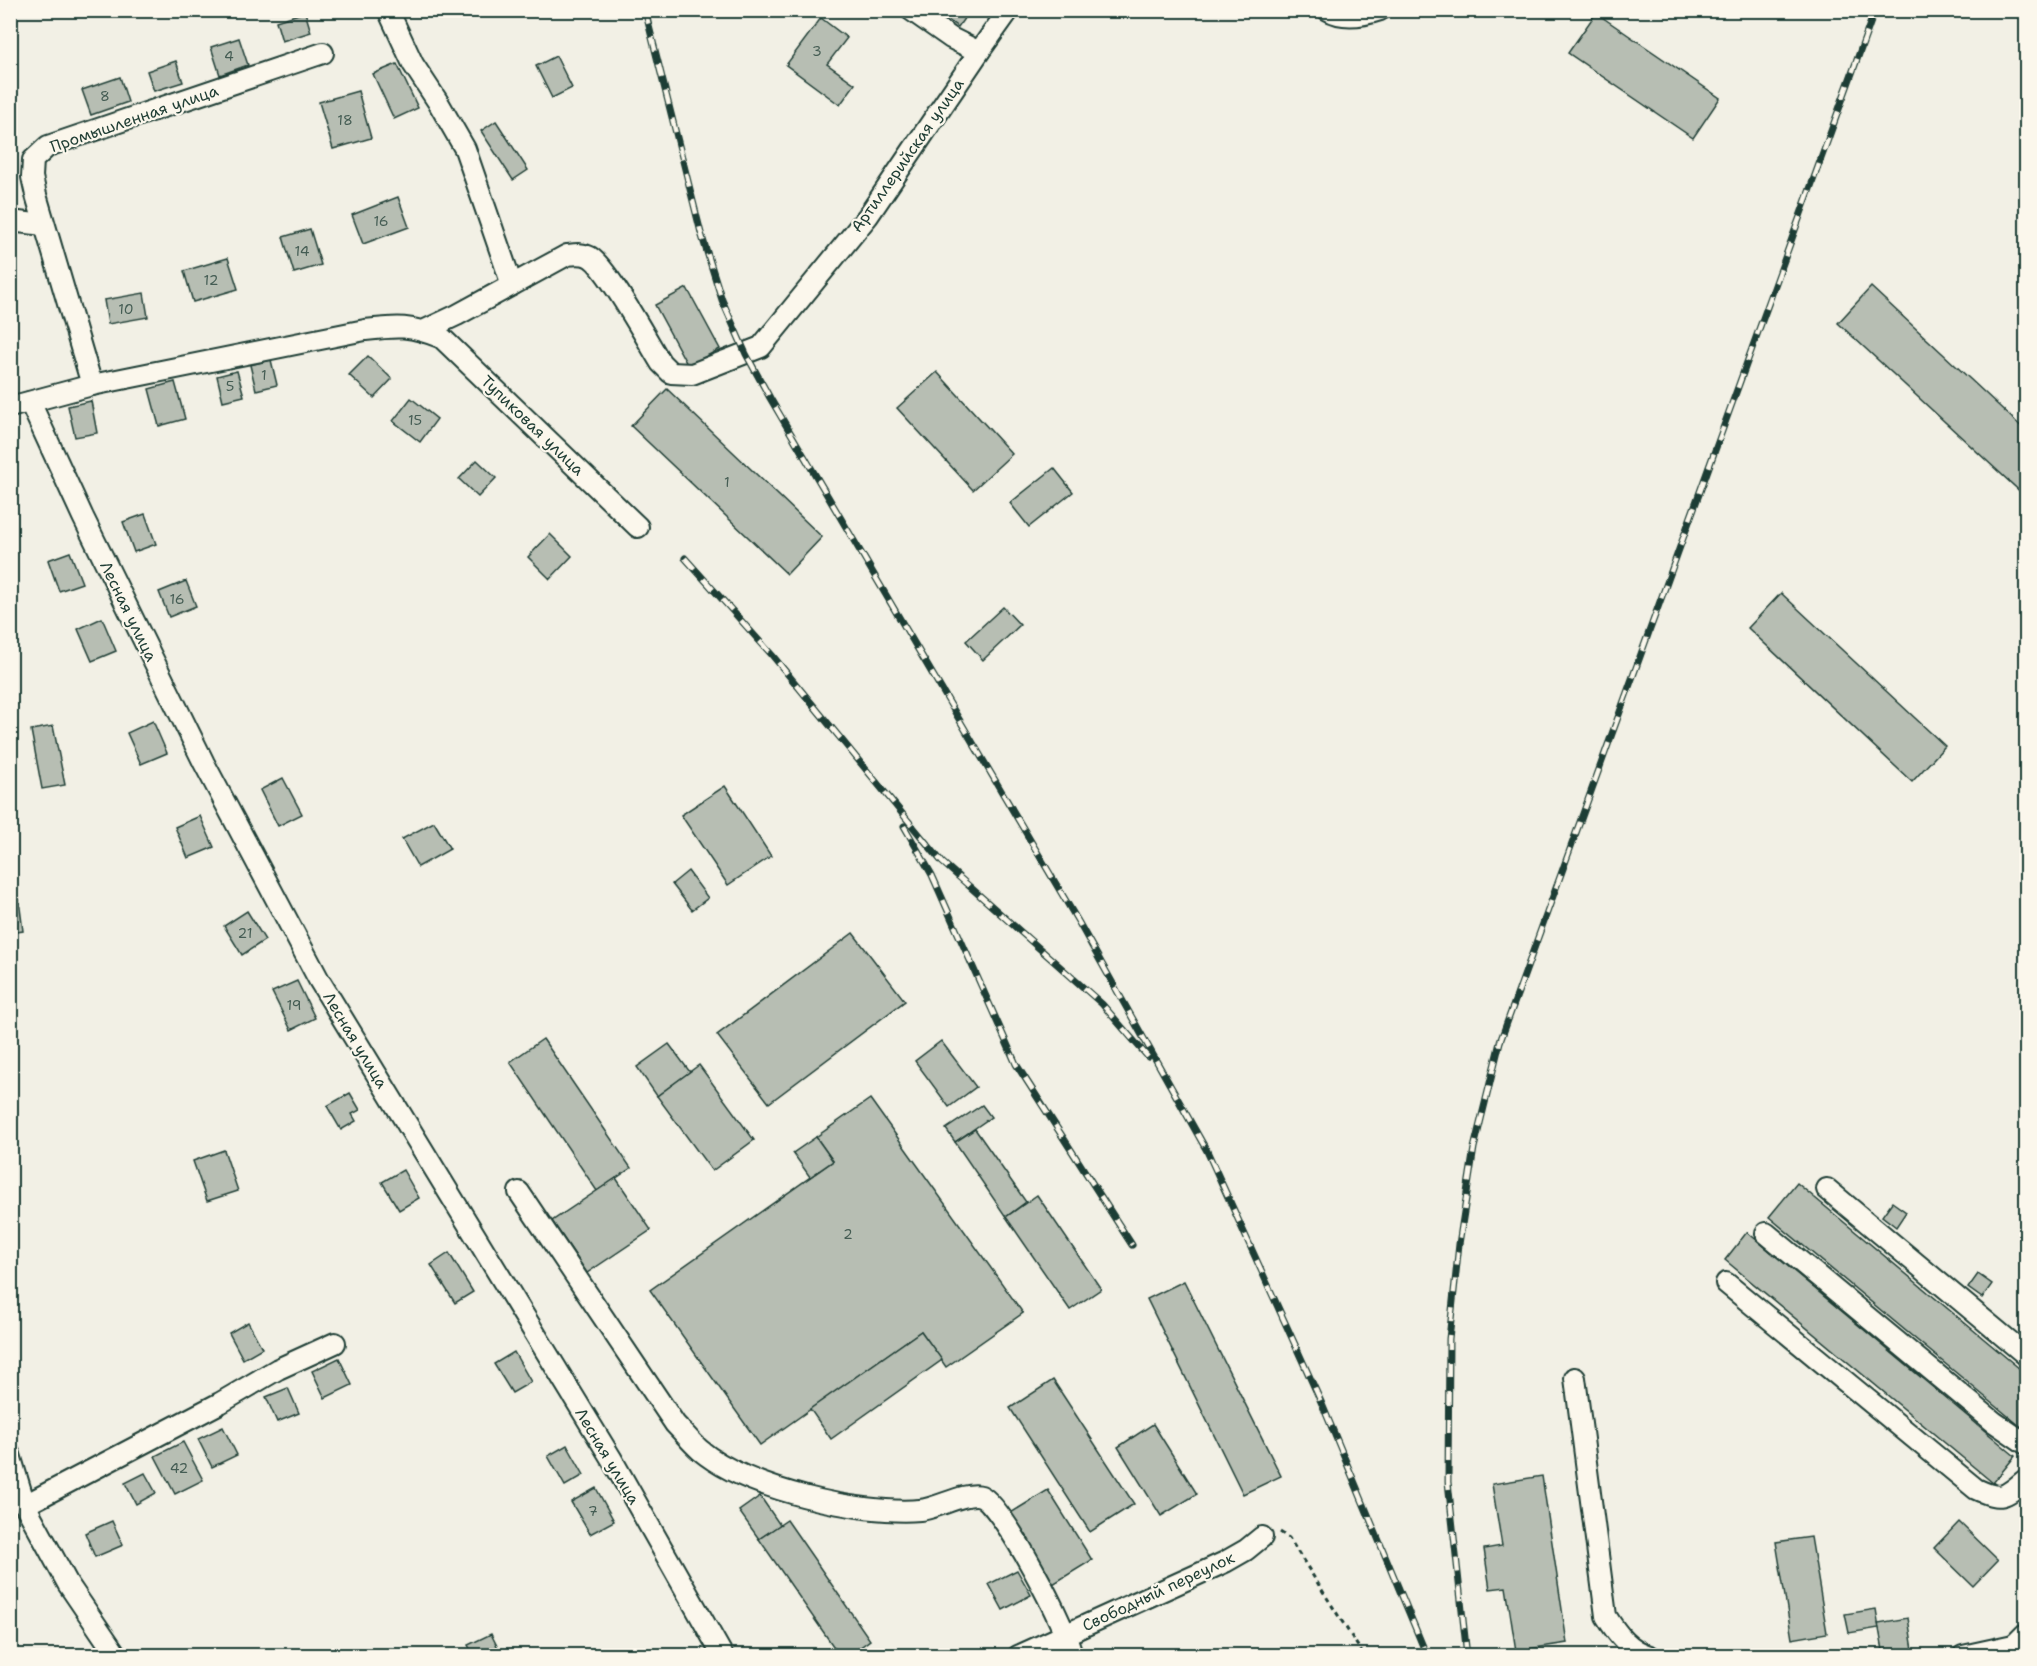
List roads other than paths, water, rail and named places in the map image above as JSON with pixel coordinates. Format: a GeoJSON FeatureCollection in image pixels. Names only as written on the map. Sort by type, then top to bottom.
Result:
{"type":"FeatureCollection","features":[{"type":"Feature","properties":{"kind":"lane"},"geometry":{"type":"LineString","coordinates":[[10,407],[92,384],[365,330],[400,326],[423,330],[458,315],[512,285],[465,148],[413,64],[387,10]]}},
{"type":"Feature","properties":{"kind":"lane"},"geometry":{"type":"LineString","coordinates":[[911,10],[951,38],[979,52]]}},
{"type":"Feature","properties":{"kind":"lane","name":"Артиллерийская улица"},"geometry":{"type":"LineString","coordinates":[[512,285],[567,255],[581,254],[592,258],[611,281],[662,363],[671,373],[692,374],[761,347],[868,216],[1009,10]]}},
{"type":"Feature","properties":{"kind":"lane"},"geometry":{"type":"LineString","coordinates":[[1328,10],[1332,13],[1357,16],[1380,10]]}},
{"type":"Feature","properties":{"kind":"lane","name":"Промышленная улица"},"geometry":{"type":"LineString","coordinates":[[92,384],[44,225],[32,177],[33,160],[48,146],[323,53]]}},
{"type":"Feature","properties":{"kind":"lane"},"geometry":{"type":"LineString","coordinates":[[10,221],[44,225]]}},
{"type":"Feature","properties":{"kind":"lane","name":"Тупиковая улица"},"geometry":{"type":"LineString","coordinates":[[423,330],[442,338],[638,527]]}},
{"type":"Feature","properties":{"kind":"lane","name":"Лесная улица"},"geometry":{"type":"LineString","coordinates":[[30,402],[83,517],[204,763],[320,980],[611,1458],[723,1656]]}},
{"type":"Feature","properties":{"kind":"lane"},"geometry":{"type":"LineString","coordinates":[[1827,1189],[2026,1355]]}},
{"type":"Feature","properties":{"kind":"lane"},"geometry":{"type":"LineString","coordinates":[[519,1192],[675,1424],[700,1451],[741,1475],[783,1491],[874,1510],[922,1510],[964,1497],[979,1495],[989,1501],[1023,1552],[1054,1608],[1072,1656]]}},
{"type":"Feature","properties":{"kind":"lane"},"geometry":{"type":"LineString","coordinates":[[1766,1233],[1994,1422],[2026,1444]]}},
{"type":"Feature","properties":{"kind":"lane"},"geometry":{"type":"LineString","coordinates":[[1726,1283],[1976,1489],[1991,1496],[2002,1497],[2026,1479]]}},
{"type":"Feature","properties":{"kind":"lane"},"geometry":{"type":"LineString","coordinates":[[25,1505],[220,1403],[278,1369],[335,1343]]}},
{"type":"Feature","properties":{"kind":"lane"},"geometry":{"type":"LineString","coordinates":[[1575,1378],[1606,1616],[1626,1642],[1650,1656]]}},
{"type":"Feature","properties":{"kind":"lane"},"geometry":{"type":"LineString","coordinates":[[10,1455],[25,1505],[68,1584],[117,1656]]}},
{"type":"Feature","properties":{"kind":"lane","name":"Свободный переулок"},"geometry":{"type":"LineString","coordinates":[[1018,1656],[1225,1562],[1246,1550],[1262,1537]]}},
{"type":"Feature","properties":{"kind":"lane"},"geometry":{"type":"LineString","coordinates":[[1963,1656],[2019,1647]]}},
{"type":"Feature","properties":{"kind":"railway"},"geometry":{"type":"LineString","coordinates":[[645,10],[701,233],[722,300],[746,354],[1079,923],[1207,1151],[1322,1404],[1427,1656]]}},
{"type":"Feature","properties":{"kind":"railway"},"geometry":{"type":"LineString","coordinates":[[1467,1656],[1448,1482],[1449,1339],[1459,1244],[1474,1148],[1500,1042],[1875,10]]}},
{"type":"Feature","properties":{"kind":"railway"},"geometry":{"type":"LineString","coordinates":[[685,558],[772,655],[942,862],[1102,1004],[1148,1057]]}},
{"type":"Feature","properties":{"kind":"railway"},"geometry":{"type":"LineString","coordinates":[[904,826],[932,875],[1016,1064],[1132,1245]]}}]}
